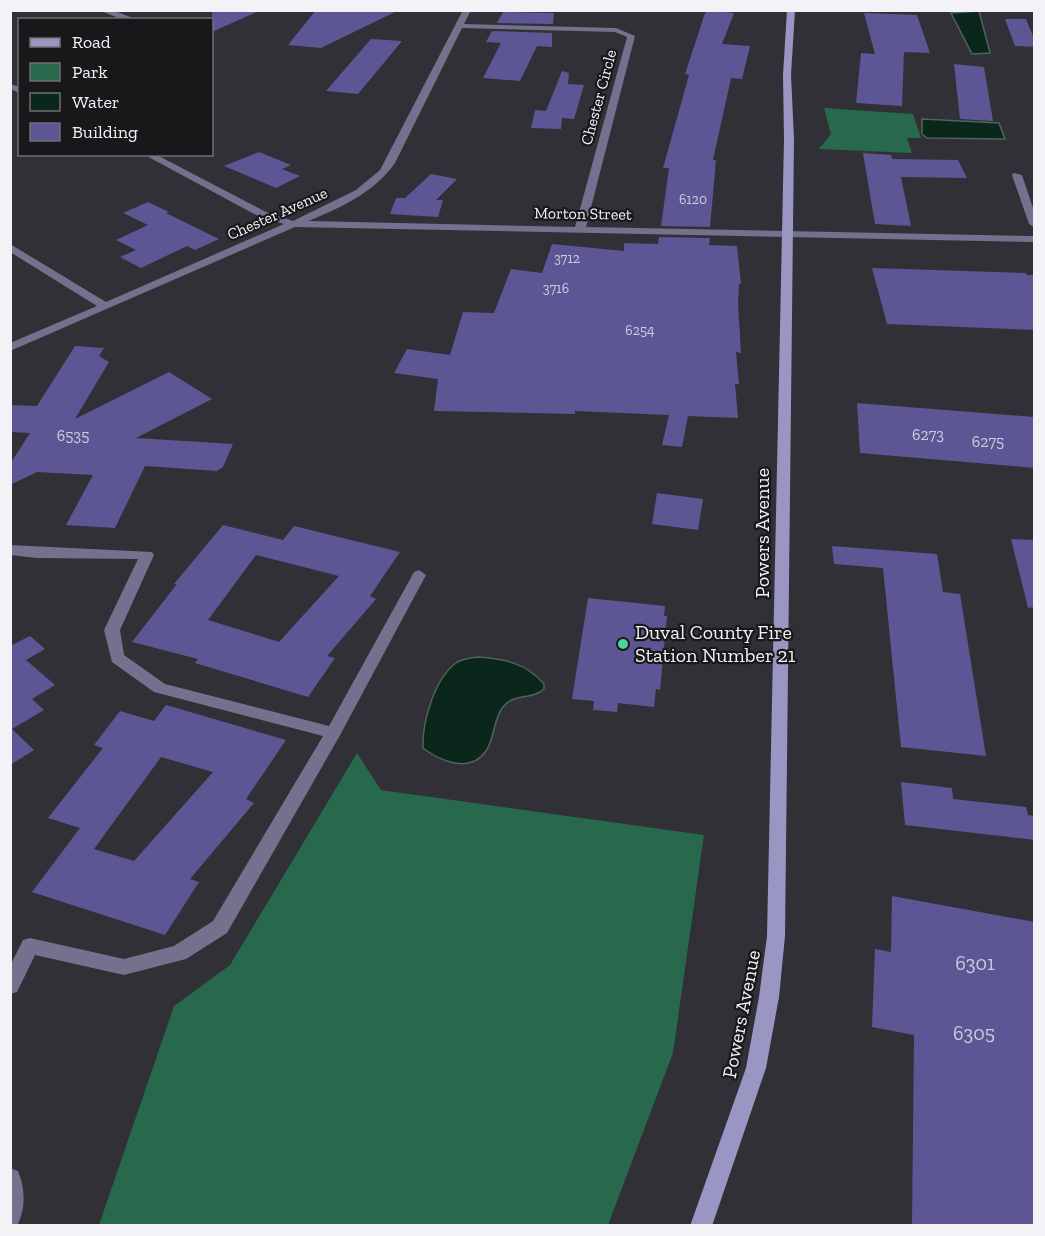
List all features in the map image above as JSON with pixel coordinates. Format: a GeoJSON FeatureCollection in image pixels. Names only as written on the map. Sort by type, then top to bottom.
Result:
{"type":"FeatureCollection","features":[{"type":"Feature","properties":{"kind":"street"},"geometry":{"type":"LineString","coordinates":[[102,10],[128,18]]}},
{"type":"Feature","properties":{"kind":"street","name":"Chester Avenue"},"geometry":{"type":"LineString","coordinates":[[10,348],[293,224],[355,195],[382,176],[467,10]]}},
{"type":"Feature","properties":{"kind":"street","name":"Powers Avenue"},"geometry":{"type":"LineString","coordinates":[[701,1226],[756,1068],[769,997],[776,936],[789,139],[787,75],[791,10]]}},
{"type":"Feature","properties":{"kind":"street","name":"Chester Circle"},"geometry":{"type":"LineString","coordinates":[[460,26],[616,30],[631,36],[579,228]]}},
{"type":"Feature","properties":{"kind":"street","name":"Morton Street"},"geometry":{"type":"LineString","coordinates":[[151,156],[262,214],[293,224],[787,232],[1035,239]]}},
{"type":"Feature","properties":{"kind":"street"},"geometry":{"type":"LineString","coordinates":[[1017,175],[1035,224]]}},
{"type":"Feature","properties":{"kind":"street"},"geometry":{"type":"LineString","coordinates":[[10,247],[105,306]]}},
{"type":"Feature","properties":{"kind":"street"},"geometry":{"type":"LineString","coordinates":[[10,550],[37,553],[147,555],[112,630],[117,658],[160,688],[333,734]]}},
{"type":"Feature","properties":{"kind":"street"},"geometry":{"type":"LineString","coordinates":[[10,986],[30,946],[124,968],[179,953],[220,927],[333,734],[419,575]]}},
{"type":"Feature","properties":{"kind":"street"},"geometry":{"type":"LineString","coordinates":[[10,1179],[14,1208],[10,1216]]}},
{"type":"Feature","properties":{"kind":"green space"},"geometry":{"type":"Polygon","coordinates":[[[824,108],[913,114],[921,138],[907,138],[912,153],[819,149],[831,134],[824,108]]]}},
{"type":"Feature","properties":{"kind":"green space"},"geometry":{"type":"Polygon","coordinates":[[[357,753],[381,790],[704,835],[673,1053],[608,1225],[99,1225],[174,1006],[230,965],[357,753]]]}},
{"type":"Feature","properties":{"kind":"water"},"geometry":{"type":"Polygon","coordinates":[[[979,11],[990,53],[972,54],[951,13],[979,11]]]}},
{"type":"Feature","properties":{"kind":"water"},"geometry":{"type":"Polygon","coordinates":[[[922,119],[999,123],[1005,139],[927,138],[922,134],[922,119]]]}},
{"type":"Feature","properties":{"kind":"water"},"geometry":{"type":"Polygon","coordinates":[[[478,657],[514,663],[537,677],[544,684],[544,689],[512,700],[503,707],[497,717],[489,746],[479,758],[464,764],[446,761],[423,748],[427,714],[436,690],[448,670],[456,663],[478,657]]]}},
{"type":"Feature","properties":{"kind":"building"},"geometry":{"type":"Polygon","coordinates":[[[212,10],[261,10],[213,32],[212,10]]]}},
{"type":"Feature","properties":{"kind":"building"},"geometry":{"type":"Polygon","coordinates":[[[316,10],[399,10],[321,48],[288,45],[316,10]]]}},
{"type":"Feature","properties":{"kind":"building"},"geometry":{"type":"Polygon","coordinates":[[[706,10],[734,13],[722,44],[750,46],[742,79],[731,78],[713,160],[716,160],[710,227],[661,226],[669,168],[663,168],[689,75],[685,74],[706,10]]]}},
{"type":"Feature","properties":{"kind":"building"},"geometry":{"type":"Polygon","coordinates":[[[503,12],[554,13],[553,24],[497,23],[503,12]]]}},
{"type":"Feature","properties":{"kind":"building"},"geometry":{"type":"Polygon","coordinates":[[[864,13],[917,15],[930,53],[904,52],[902,106],[856,103],[861,53],[875,54],[864,13]]]}},
{"type":"Feature","properties":{"kind":"building"},"geometry":{"type":"Polygon","coordinates":[[[1005,19],[1026,19],[1035,41],[1035,47],[1015,46],[1005,19]]]}},
{"type":"Feature","properties":{"kind":"building"},"geometry":{"type":"Polygon","coordinates":[[[492,31],[552,33],[552,47],[537,46],[520,81],[483,78],[501,43],[486,42],[492,31]]]}},
{"type":"Feature","properties":{"kind":"building"},"geometry":{"type":"Polygon","coordinates":[[[371,39],[402,41],[358,94],[326,91],[371,39]]]}},
{"type":"Feature","properties":{"kind":"building"},"geometry":{"type":"Polygon","coordinates":[[[954,64],[984,67],[993,121],[960,119],[954,64]]]}},
{"type":"Feature","properties":{"kind":"building"},"geometry":{"type":"Polygon","coordinates":[[[562,71],[569,73],[568,84],[584,85],[574,119],[562,118],[561,129],[531,128],[535,110],[546,111],[562,71]]]}},
{"type":"Feature","properties":{"kind":"building"},"geometry":{"type":"Polygon","coordinates":[[[259,152],[291,165],[282,169],[300,176],[276,188],[224,166],[259,152]]]}},
{"type":"Feature","properties":{"kind":"building"},"geometry":{"type":"Polygon","coordinates":[[[863,153],[891,155],[892,159],[958,160],[967,178],[901,177],[911,226],[875,224],[863,153]]]}},
{"type":"Feature","properties":{"kind":"building"},"geometry":{"type":"Polygon","coordinates":[[[431,174],[457,179],[436,200],[443,200],[438,217],[390,214],[396,198],[405,198],[431,174]]]}},
{"type":"Feature","properties":{"kind":"building"},"geometry":{"type":"Polygon","coordinates":[[[148,202],[219,239],[195,250],[187,246],[141,268],[120,257],[136,250],[116,240],[148,225],[123,213],[148,202]]]}},
{"type":"Feature","properties":{"kind":"building"},"geometry":{"type":"Polygon","coordinates":[[[659,237],[710,238],[709,245],[737,246],[741,284],[739,284],[738,304],[741,353],[736,352],[739,384],[735,384],[738,418],[688,416],[682,447],[662,445],[669,415],[575,411],[575,414],[434,411],[438,379],[394,373],[407,349],[450,355],[463,312],[494,313],[511,269],[542,273],[552,244],[624,251],[624,243],[658,244],[659,237]]]}},
{"type":"Feature","properties":{"kind":"building"},"geometry":{"type":"Polygon","coordinates":[[[872,268],[1035,275],[1035,330],[887,324],[872,268]]]}},
{"type":"Feature","properties":{"kind":"building"},"geometry":{"type":"Polygon","coordinates":[[[75,346],[104,348],[99,356],[109,362],[75,419],[169,372],[212,399],[136,438],[233,444],[223,467],[217,471],[145,466],[115,528],[66,525],[93,475],[37,472],[10,485],[10,464],[30,433],[10,432],[10,405],[37,406],[75,346]]]}},
{"type":"Feature","properties":{"kind":"building"},"geometry":{"type":"Polygon","coordinates":[[[857,403],[1035,417],[1035,468],[860,453],[857,403]]]}},
{"type":"Feature","properties":{"kind":"building"},"geometry":{"type":"Polygon","coordinates":[[[657,493],[703,499],[698,530],[652,524],[657,493]]]}},
{"type":"Feature","properties":{"kind":"building"},"geometry":{"type":"Polygon","coordinates":[[[223,525],[283,540],[294,526],[400,552],[370,596],[376,599],[327,656],[335,658],[308,697],[195,663],[198,659],[132,642],[177,584],[174,584],[223,525]],[[256,555],[208,620],[279,642],[339,576],[256,555]]]}},
{"type":"Feature","properties":{"kind":"building"},"geometry":{"type":"Polygon","coordinates":[[[1011,539],[1035,540],[1035,607],[1028,608],[1011,539]]]}},
{"type":"Feature","properties":{"kind":"building"},"geometry":{"type":"Polygon","coordinates":[[[832,546],[937,554],[943,592],[960,594],[986,756],[901,747],[883,568],[834,564],[832,546]]]}},
{"type":"Feature","properties":{"kind":"building","name":"Duval County Fire Station Number 21"},"geometry":{"type":"Polygon","coordinates":[[[588,598],[665,606],[664,616],[667,616],[660,690],[656,689],[654,707],[618,703],[617,712],[593,710],[594,701],[572,699],[588,598]]]}},
{"type":"Feature","properties":{"kind":"building"},"geometry":{"type":"Polygon","coordinates":[[[30,636],[45,649],[26,660],[55,685],[32,699],[44,710],[12,729],[34,750],[10,765],[10,646],[30,636]]]}},
{"type":"Feature","properties":{"kind":"building"},"geometry":{"type":"Polygon","coordinates":[[[166,705],[286,740],[246,799],[254,803],[190,879],[199,882],[165,935],[32,892],[80,828],[48,818],[103,748],[94,745],[120,711],[154,721],[166,705]],[[161,757],[94,849],[134,861],[213,772],[161,757]]]}},
{"type":"Feature","properties":{"kind":"building"},"geometry":{"type":"Polygon","coordinates":[[[901,782],[952,788],[953,799],[1026,807],[1028,815],[1035,816],[1035,840],[905,825],[901,782]]]}},
{"type":"Feature","properties":{"kind":"building"},"geometry":{"type":"Polygon","coordinates":[[[892,896],[1035,922],[1035,1226],[912,1226],[914,1035],[872,1027],[875,949],[891,952],[892,896]]]}},
{"type":"Feature","properties":{"kind":"place","name":"Duval County Fire Station Number 21"},"geometry":{"type":"Point","coordinates":[623,644]}}]}
